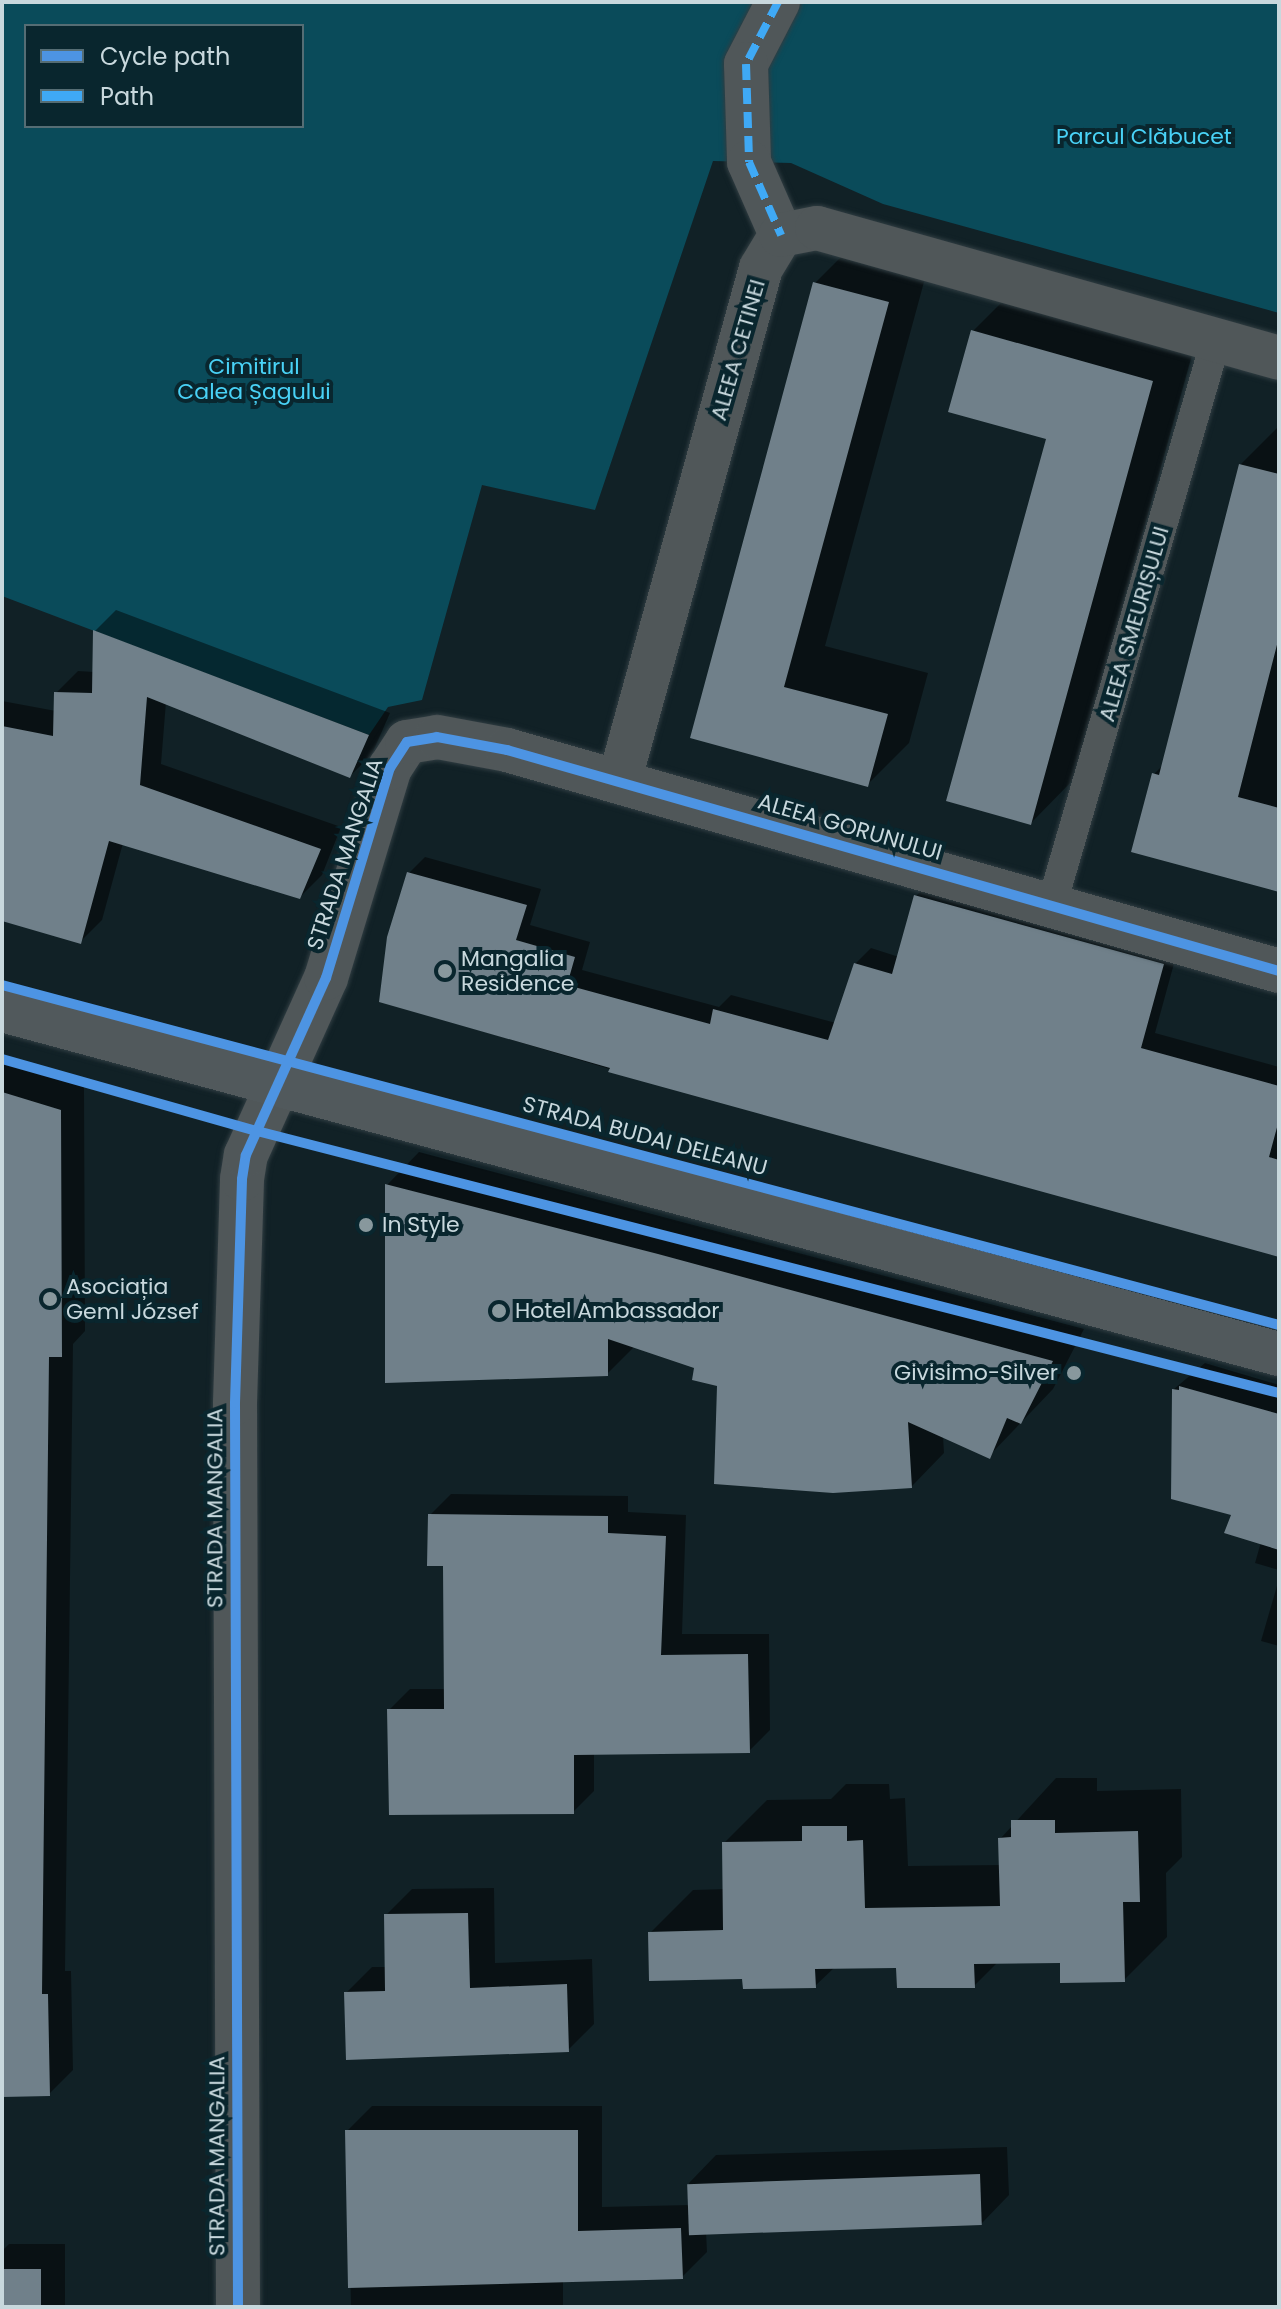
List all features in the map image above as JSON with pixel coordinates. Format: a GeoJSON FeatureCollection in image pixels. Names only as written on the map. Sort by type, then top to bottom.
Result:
{"type":"FeatureCollection","features":[{"type":"Feature","properties":{"kind":"main road","name":"STRADA BUDAI DELEANU"},"geometry":{"type":"LineString","coordinates":[[2,1010],[1279,1354]]}},
{"type":"Feature","properties":{"kind":"street"},"geometry":{"type":"LineString","coordinates":[[778,2],[746,64],[746,78],[749,162],[781,235],[817,228],[1279,358]]}},
{"type":"Feature","properties":{"kind":"street","name":"ALEEA CETINEI"},"geometry":{"type":"LineString","coordinates":[[619,782],[761,268],[781,235]]}},
{"type":"Feature","properties":{"kind":"street","name":"ALEEA GORUNULUI"},"geometry":{"type":"LineString","coordinates":[[407,742],[437,737],[619,782],[1279,971]]}},
{"type":"Feature","properties":{"kind":"street","name":"STRADA MANGALIA"},"geometry":{"type":"LineString","coordinates":[[238,2307],[235,1403],[242,1179],[246,1155],[326,978],[390,768],[407,742]]}},
{"type":"Feature","properties":{"kind":"lane","name":"ALEEA SMEURIȘULUI"},"geometry":{"type":"LineString","coordinates":[[1051,907],[1216,340]]}},
{"type":"Feature","properties":{"kind":"green space","name":"Cimitirul Calea Șagului"},"geometry":{"type":"Polygon","coordinates":[[[2,2],[1279,2],[1279,313],[883,204],[791,163],[713,161],[595,510],[482,485],[422,700],[388,707],[369,735],[2,596],[2,2]]]}},
{"type":"Feature","properties":{"kind":"building"},"geometry":{"type":"Polygon","coordinates":[[[813,282],[889,302],[784,687],[888,714],[868,787],[690,738],[813,282]]]}},
{"type":"Feature","properties":{"kind":"building"},"geometry":{"type":"Polygon","coordinates":[[[971,330],[1153,381],[1031,825],[946,801],[1046,439],[948,412],[971,330]]]}},
{"type":"Feature","properties":{"kind":"building"},"geometry":{"type":"Polygon","coordinates":[[[1239,464],[1279,474],[1279,637],[1238,797],[1279,808],[1279,892],[1131,852],[1152,773],[1159,775],[1239,464]]]}},
{"type":"Feature","properties":{"kind":"building"},"geometry":{"type":"Polygon","coordinates":[[[93,630],[369,735],[350,778],[147,697],[140,785],[321,849],[300,899],[109,841],[81,944],[2,921],[2,726],[53,736],[54,692],[92,693],[93,630]]]}},
{"type":"Feature","properties":{"kind":"building"},"geometry":{"type":"Polygon","coordinates":[[[407,872],[527,905],[516,940],[575,957],[567,985],[710,1024],[713,1009],[828,1040],[854,963],[892,974],[914,895],[1164,964],[1141,1048],[1279,1086],[1279,1120],[1269,1157],[1279,1160],[1279,1257],[608,1072],[610,1068],[379,1002],[387,937],[407,872]]]}},
{"type":"Feature","properties":{"kind":"building"},"geometry":{"type":"Polygon","coordinates":[[[2,1092],[61,1110],[62,1357],[49,1357],[42,1994],[48,1994],[50,2096],[2,2097],[2,1092]]]}},
{"type":"Feature","properties":{"kind":"building"},"geometry":{"type":"Polygon","coordinates":[[[385,1184],[1053,1361],[1021,1424],[1007,1418],[990,1459],[908,1422],[912,1488],[833,1493],[714,1484],[717,1386],[692,1380],[694,1368],[608,1339],[608,1376],[385,1383],[385,1184]]]}},
{"type":"Feature","properties":{"kind":"building"},"geometry":{"type":"Polygon","coordinates":[[[1179,1386],[1279,1414],[1279,1550],[1224,1533],[1231,1515],[1171,1499],[1172,1389],[1179,1390],[1179,1386]]]}},
{"type":"Feature","properties":{"kind":"building"},"geometry":{"type":"Polygon","coordinates":[[[428,1514],[608,1516],[608,1533],[666,1536],[661,1655],[748,1654],[750,1753],[574,1755],[574,1814],[389,1815],[387,1709],[444,1709],[443,1566],[427,1566],[428,1514]]]}},
{"type":"Feature","properties":{"kind":"building"},"geometry":{"type":"Polygon","coordinates":[[[1011,1820],[1055,1820],[1055,1833],[1138,1831],[1140,1902],[1123,1902],[1125,1982],[1060,1983],[1060,1963],[974,1964],[975,1988],[897,1988],[896,1968],[815,1969],[816,1988],[743,1989],[742,1979],[649,1981],[648,1932],[723,1930],[722,1842],[802,1841],[802,1826],[847,1826],[847,1841],[863,1840],[865,1908],[1000,1906],[998,1838],[1011,1837],[1011,1820]]]}},
{"type":"Feature","properties":{"kind":"building"},"geometry":{"type":"Polygon","coordinates":[[[468,1913],[470,1988],[567,1984],[569,2052],[346,2060],[344,1992],[385,1991],[384,1914],[468,1913]]]}},
{"type":"Feature","properties":{"kind":"building"},"geometry":{"type":"Polygon","coordinates":[[[345,2130],[578,2130],[578,2231],[681,2228],[683,2279],[348,2288],[345,2130]]]}},
{"type":"Feature","properties":{"kind":"building"},"geometry":{"type":"Polygon","coordinates":[[[980,2174],[982,2225],[689,2235],[687,2184],[980,2174]]]}},
{"type":"Feature","properties":{"kind":"building"},"geometry":{"type":"Polygon","coordinates":[[[2,2269],[41,2269],[41,2307],[2,2307],[2,2269]]]}},
{"type":"Feature","properties":{"kind":"marked path"},"geometry":{"type":"LineString","coordinates":[[778,2],[746,64],[749,162],[781,235]]}},
{"type":"Feature","properties":{"kind":"cycle path"},"geometry":{"type":"LineString","coordinates":[[238,2307],[235,1403],[242,1179],[246,1155],[326,978],[390,768],[407,742],[437,737],[507,750],[1279,971]]}},
{"type":"Feature","properties":{"kind":"cycle path"},"geometry":{"type":"LineString","coordinates":[[2,985],[1279,1325]]}},
{"type":"Feature","properties":{"kind":"cycle path"},"geometry":{"type":"LineString","coordinates":[[2,1059],[257,1131],[1279,1393]]}},
{"type":"Feature","properties":{"kind":"place","name":"Mangalia Residence"},"geometry":{"type":"Point","coordinates":[445,971]}},
{"type":"Feature","properties":{"kind":"place","name":"In Style"},"geometry":{"type":"Point","coordinates":[366,1225]}},
{"type":"Feature","properties":{"kind":"place","name":"Asociația Geml József"},"geometry":{"type":"Point","coordinates":[50,1299]}},
{"type":"Feature","properties":{"kind":"place","name":"Hotel Ambassador"},"geometry":{"type":"Point","coordinates":[499,1311]}},
{"type":"Feature","properties":{"kind":"place","name":"Givisimo-Silver"},"geometry":{"type":"Point","coordinates":[1074,1373]}},
{"type":"Feature","properties":{"kind":"park label","name":"Parcul Clăbucet"},"geometry":{"type":"Point","coordinates":[1144,137]}}]}
